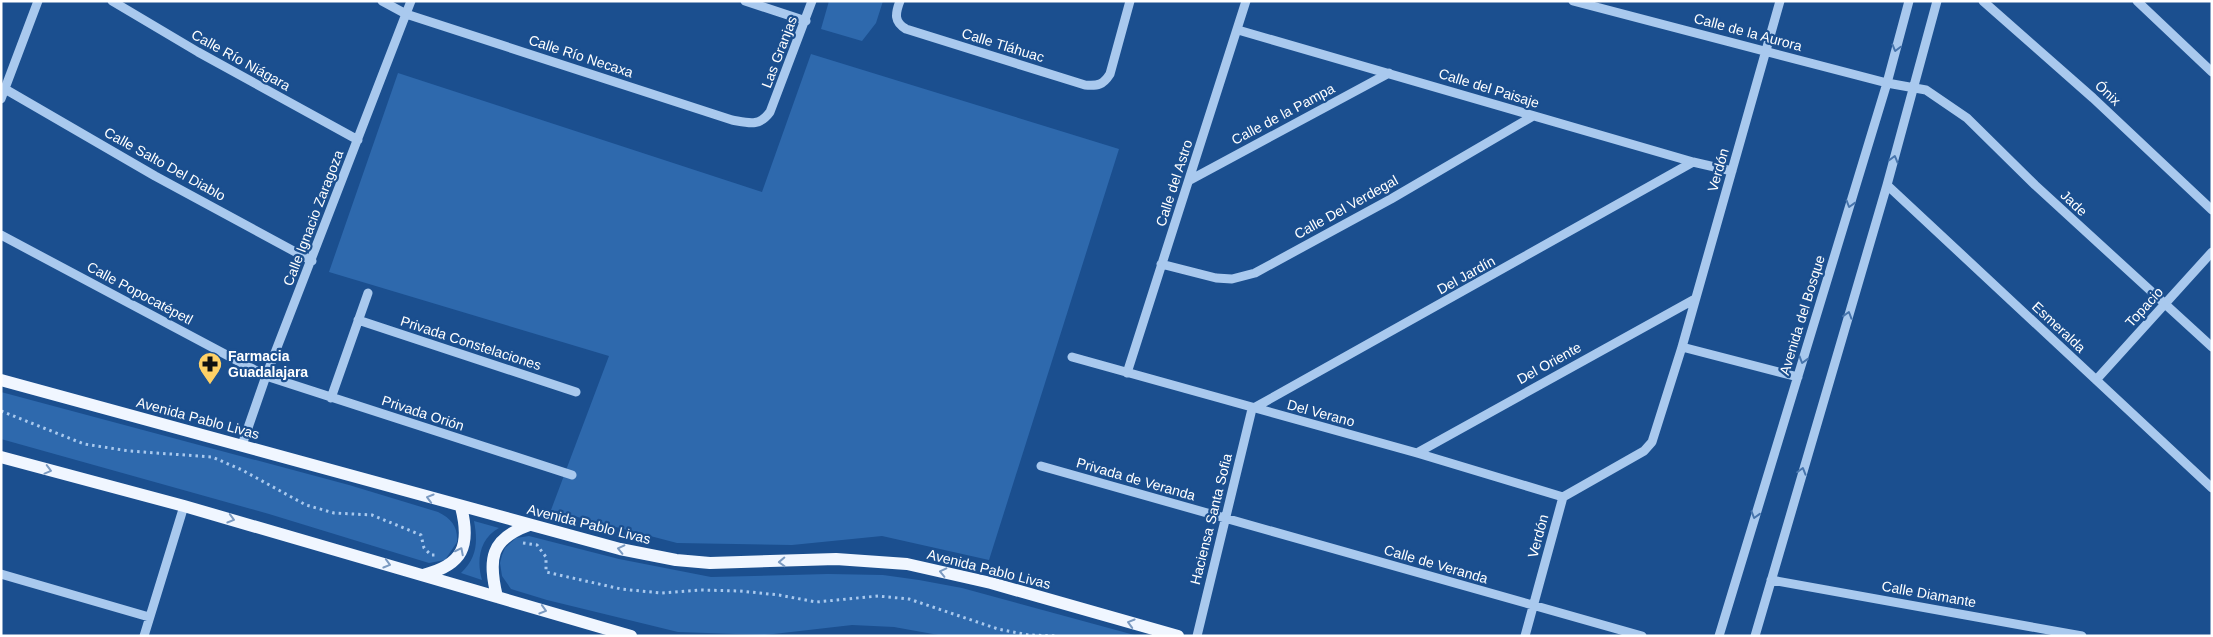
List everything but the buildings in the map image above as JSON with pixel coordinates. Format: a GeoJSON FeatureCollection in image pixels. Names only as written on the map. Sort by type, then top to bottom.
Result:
{"type":"FeatureCollection","features":[{"type":"Feature","properties":{"kind":"main road","name":"Avenida Pablo Livas"},"geometry":{"type":"LineString","coordinates":[[1,380],[602,545],[676,560],[738,564],[860,559],[908,564],[991,583],[1178,636]]}},
{"type":"Feature","properties":{"kind":"main road"},"geometry":{"type":"LineString","coordinates":[[1,457],[184,506],[631,636]]}},
{"type":"Feature","properties":{"kind":"main road"},"geometry":{"type":"LineString","coordinates":[[423,575],[446,568],[460,554],[466,536],[461,507]]}},
{"type":"Feature","properties":{"kind":"main road"},"geometry":{"type":"LineString","coordinates":[[497,597],[492,566],[496,547],[506,535],[529,525]]}},
{"type":"Feature","properties":{"kind":"street"},"geometry":{"type":"LineString","coordinates":[[1,99],[38,1]]}},
{"type":"Feature","properties":{"kind":"street","name":"Calle Río Niágara"},"geometry":{"type":"LineString","coordinates":[[112,1],[198,52],[358,140]]}},
{"type":"Feature","properties":{"kind":"street","name":"Calle Río Necaxa"},"geometry":{"type":"LineString","coordinates":[[382,1],[406,14],[732,120],[753,124],[763,121],[770,112]]}},
{"type":"Feature","properties":{"kind":"street","name":"Calle Ignacio Zaragoza"},"geometry":{"type":"LineString","coordinates":[[242,445],[266,376],[411,1]]}},
{"type":"Feature","properties":{"kind":"street"},"geometry":{"type":"LineString","coordinates":[[745,1],[806,21]]}},
{"type":"Feature","properties":{"kind":"street","name":"Las Granjas"},"geometry":{"type":"LineString","coordinates":[[770,112],[812,1]]}},
{"type":"Feature","properties":{"kind":"street","name":"Calle Tláhuac"},"geometry":{"type":"LineString","coordinates":[[898,6],[896,18],[898,25],[906,29],[1085,85],[1096,86],[1105,82],[1110,74],[1130,1]]}},
{"type":"Feature","properties":{"kind":"street","name":"Calle del Astro"},"geometry":{"type":"LineString","coordinates":[[1126,373],[1190,180],[1246,1]]}},
{"type":"Feature","properties":{"kind":"street","name":"Calle de la Aurora"},"geometry":{"type":"LineString","coordinates":[[1573,1],[1887,83],[1914,87]]}},
{"type":"Feature","properties":{"kind":"street","name":"Verdón"},"geometry":{"type":"LineString","coordinates":[[1525,636],[1563,497],[1644,451],[1652,442],[1682,347],[1780,1]]}},
{"type":"Feature","properties":{"kind":"street","name":"Avenida del Bosque"},"geometry":{"type":"LineString","coordinates":[[1719,636],[1887,83],[1909,1]]}},
{"type":"Feature","properties":{"kind":"street"},"geometry":{"type":"LineString","coordinates":[[1755,636],[1887,186],[1937,1]]}},
{"type":"Feature","properties":{"kind":"street","name":"Ónix"},"geometry":{"type":"LineString","coordinates":[[1983,1],[2093,98],[2212,210]]}},
{"type":"Feature","properties":{"kind":"street"},"geometry":{"type":"LineString","coordinates":[[2137,1],[2212,72]]}},
{"type":"Feature","properties":{"kind":"street","name":"Calle del Paisaje"},"geometry":{"type":"LineString","coordinates":[[1238,30],[1692,162],[1732,171]]}},
{"type":"Feature","properties":{"kind":"street","name":"Calle de la Pampa"},"geometry":{"type":"LineString","coordinates":[[1190,180],[1389,73]]}},
{"type":"Feature","properties":{"kind":"street","name":"Jade"},"geometry":{"type":"LineString","coordinates":[[1914,87],[1926,90],[1940,97],[1967,118],[2164,305],[2212,347]]}},
{"type":"Feature","properties":{"kind":"street","name":"Calle Salto Del Diablo"},"geometry":{"type":"LineString","coordinates":[[5,89],[155,176],[312,261]]}},
{"type":"Feature","properties":{"kind":"street","name":"Calle Del Verdegal"},"geometry":{"type":"LineString","coordinates":[[1161,264],[1216,278],[1232,279],[1255,273],[1391,199],[1533,116]]}},
{"type":"Feature","properties":{"kind":"street","name":"Del Jardín"},"geometry":{"type":"LineString","coordinates":[[1252,409],[1692,162]]}},
{"type":"Feature","properties":{"kind":"street","name":"Esmeralda"},"geometry":{"type":"LineString","coordinates":[[1887,186],[2212,488]]}},
{"type":"Feature","properties":{"kind":"street","name":"Calle Popocatépetl"},"geometry":{"type":"LineString","coordinates":[[1,235],[266,376]]}},
{"type":"Feature","properties":{"kind":"street","name":"Topacio"},"geometry":{"type":"LineString","coordinates":[[2096,380],[2212,252]]}},
{"type":"Feature","properties":{"kind":"street"},"geometry":{"type":"LineString","coordinates":[[331,398],[368,292]]}},
{"type":"Feature","properties":{"kind":"street","name":"Del Oriente"},"geometry":{"type":"LineString","coordinates":[[1416,453],[1695,299]]}},
{"type":"Feature","properties":{"kind":"street","name":"Privada Constelaciones"},"geometry":{"type":"LineString","coordinates":[[358,320],[576,392]]}},
{"type":"Feature","properties":{"kind":"street"},"geometry":{"type":"LineString","coordinates":[[1682,347],[1798,377]]}},
{"type":"Feature","properties":{"kind":"street","name":"Del Verano"},"geometry":{"type":"LineString","coordinates":[[1072,357],[1252,409],[1416,453],[1563,497]]}},
{"type":"Feature","properties":{"kind":"street","name":"Privada Orión"},"geometry":{"type":"LineString","coordinates":[[266,376],[572,476]]}},
{"type":"Feature","properties":{"kind":"street","name":"Haciensa Santa Sofia"},"geometry":{"type":"LineString","coordinates":[[1197,636],[1224,518],[1252,409]]}},
{"type":"Feature","properties":{"kind":"street","name":"Privada de Veranda"},"geometry":{"type":"LineString","coordinates":[[1041,466],[1224,518]]}},
{"type":"Feature","properties":{"kind":"street"},"geometry":{"type":"LineString","coordinates":[[144,636],[184,506]]}},
{"type":"Feature","properties":{"kind":"street","name":"Calle de Veranda"},"geometry":{"type":"LineString","coordinates":[[1224,518],[1533,607],[1642,636]]}},
{"type":"Feature","properties":{"kind":"street"},"geometry":{"type":"LineString","coordinates":[[1,574],[149,617]]}},
{"type":"Feature","properties":{"kind":"street","name":"Calle Diamante"},"geometry":{"type":"LineString","coordinates":[[1771,580],[2082,636]]}},
{"type":"Feature","properties":{"kind":"path"},"geometry":{"type":"LineString","coordinates":[[1,411],[84,444],[129,451],[212,458],[242,470],[306,505],[334,512],[372,515],[420,535],[424,548],[431,555],[440,554],[444,551]]}},
{"type":"Feature","properties":{"kind":"path"},"geometry":{"type":"LineString","coordinates":[[519,542],[537,545],[546,557],[546,572],[621,589],[661,592],[740,591],[779,595],[816,602],[878,596],[909,599],[998,629],[1029,635],[1058,636]]}},
{"type":"Feature","properties":{"kind":"shaded area"},"geometry":{"type":"Polygon","coordinates":[[[829,1],[883,1],[876,23],[862,41],[821,29],[829,1]]]}},
{"type":"Feature","properties":{"kind":"shaded area"},"geometry":{"type":"Polygon","coordinates":[[[811,54],[1119,149],[989,560],[882,536],[792,545],[677,543],[551,510],[609,356],[329,272],[398,73],[762,192],[811,54]]]}},
{"type":"Feature","properties":{"kind":"shaded area"},"geometry":{"type":"Polygon","coordinates":[[[1,392],[349,485],[438,512],[453,524],[457,542],[445,560],[429,563],[269,514],[1,439],[1,392]]]}},
{"type":"Feature","properties":{"kind":"shaded area"},"geometry":{"type":"Polygon","coordinates":[[[474,521],[499,528],[487,538],[481,550],[479,565],[482,580],[461,573],[470,562],[475,549],[474,521]]]}},
{"type":"Feature","properties":{"kind":"shaded area"},"geometry":{"type":"Polygon","coordinates":[[[529,536],[619,559],[711,577],[828,574],[883,575],[919,580],[962,588],[1138,636],[944,636],[894,627],[852,625],[765,635],[678,632],[547,600],[511,589],[502,576],[500,563],[502,555],[505,548],[516,538],[529,536]]]}},
{"type":"Feature","properties":{"kind":"place","name":"Farmacia Guadalajara"},"geometry":{"type":"Point","coordinates":[210,385]}}]}
